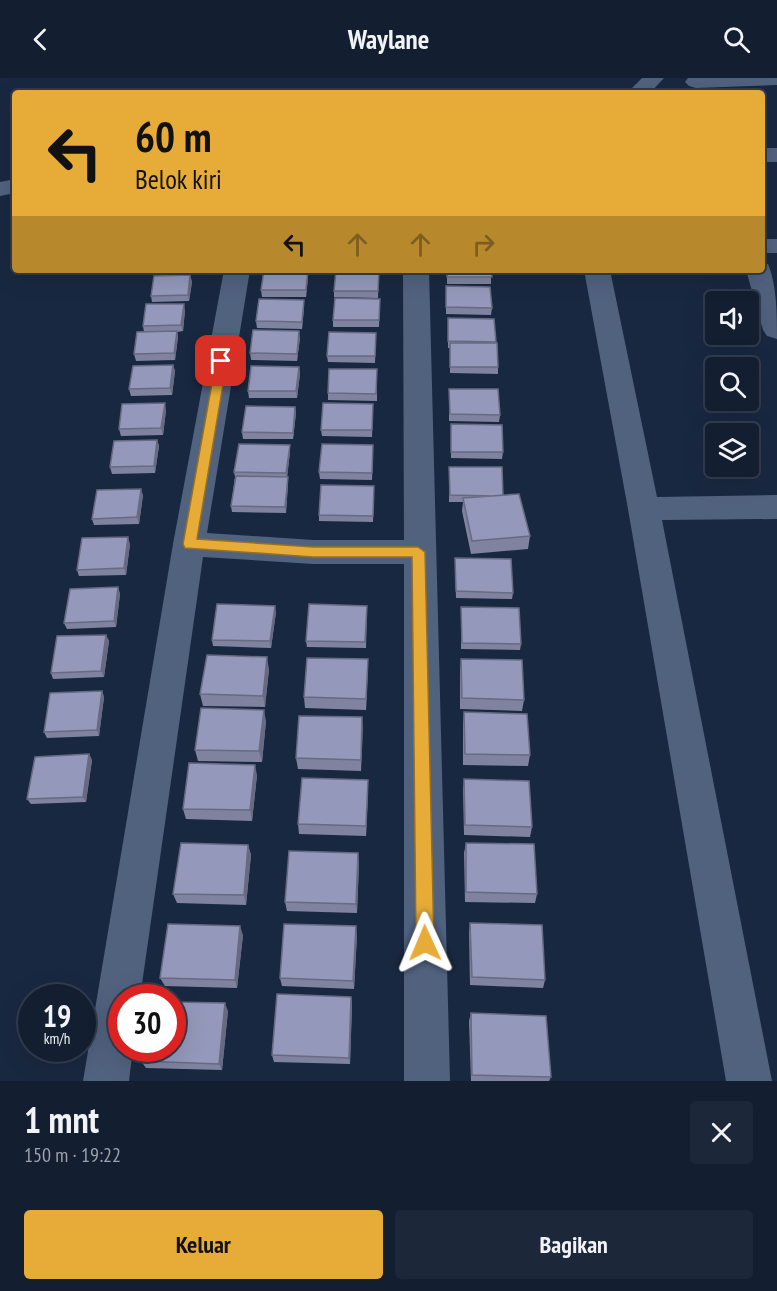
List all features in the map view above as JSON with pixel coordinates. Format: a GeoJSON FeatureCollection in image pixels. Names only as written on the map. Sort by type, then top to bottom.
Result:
{"type":"FeatureCollection","features":[{"type":"Feature","properties":{"kind":"street"},"geometry":{"type":"LineString","coordinates":[[641,90],[654,78]]}},
{"type":"Feature","properties":{"kind":"street"},"geometry":{"type":"LineString","coordinates":[[696,84],[777,79]]}},
{"type":"Feature","properties":{"kind":"street"},"geometry":{"type":"LineString","coordinates":[[106,1081],[189,544],[236,273]]}},
{"type":"Feature","properties":{"kind":"street"},"geometry":{"type":"LineString","coordinates":[[416,273],[418,552],[427,1081]]}},
{"type":"Feature","properties":{"kind":"street"},"geometry":{"type":"LineString","coordinates":[[598,273],[644,509],[749,1081]]}},
{"type":"Feature","properties":{"kind":"street"},"geometry":{"type":"LineString","coordinates":[[760,273],[777,330]]}},
{"type":"Feature","properties":{"kind":"street"},"geometry":{"type":"LineString","coordinates":[[644,509],[777,507]]}},
{"type":"Feature","properties":{"kind":"street"},"geometry":{"type":"LineString","coordinates":[[189,544],[313,552],[418,552]]}},
{"type":"Feature","properties":{"kind":"building"},"geometry":{"type":"Polygon","coordinates":[[[264,273],[308,273],[306,290],[261,290],[264,273]]]}},
{"type":"Feature","properties":{"kind":"building"},"geometry":{"type":"Polygon","coordinates":[[[336,273],[379,273],[378,291],[334,291],[336,273]]]}},
{"type":"Feature","properties":{"kind":"building"},"geometry":{"type":"Polygon","coordinates":[[[447,273],[491,273],[492,277],[447,277],[447,273]]]}},
{"type":"Feature","properties":{"kind":"building"},"geometry":{"type":"Polygon","coordinates":[[[190,275],[188,295],[151,296],[154,276],[190,275]]]}},
{"type":"Feature","properties":{"kind":"building"},"geometry":{"type":"Polygon","coordinates":[[[446,286],[490,287],[492,308],[446,307],[446,286]]]}},
{"type":"Feature","properties":{"kind":"building"},"geometry":{"type":"Polygon","coordinates":[[[335,298],[380,299],[379,320],[333,320],[335,298]]]}},
{"type":"Feature","properties":{"kind":"building"},"geometry":{"type":"Polygon","coordinates":[[[259,299],[304,300],[302,322],[256,321],[259,299]]]}},
{"type":"Feature","properties":{"kind":"building"},"geometry":{"type":"Polygon","coordinates":[[[146,304],[184,304],[181,325],[143,326],[146,304]]]}},
{"type":"Feature","properties":{"kind":"building"},"geometry":{"type":"Polygon","coordinates":[[[448,318],[494,319],[496,342],[448,341],[448,318]]]}},
{"type":"Feature","properties":{"kind":"building"},"geometry":{"type":"Polygon","coordinates":[[[253,330],[299,331],[297,354],[250,353],[253,330]]]}},
{"type":"Feature","properties":{"kind":"building"},"geometry":{"type":"Polygon","coordinates":[[[177,331],[174,353],[134,354],[137,332],[177,331]]]}},
{"type":"Feature","properties":{"kind":"building"},"geometry":{"type":"Polygon","coordinates":[[[329,332],[376,333],[375,356],[327,356],[329,332]]]}},
{"type":"Feature","properties":{"kind":"building"},"geometry":{"type":"Polygon","coordinates":[[[450,343],[497,343],[498,367],[450,367],[450,343]]]}},
{"type":"Feature","properties":{"kind":"building"},"geometry":{"type":"Polygon","coordinates":[[[173,365],[170,388],[129,389],[133,366],[173,365]]]}},
{"type":"Feature","properties":{"kind":"building"},"geometry":{"type":"Polygon","coordinates":[[[251,366],[299,367],[296,391],[248,391],[251,366]]]}},
{"type":"Feature","properties":{"kind":"building"},"geometry":{"type":"Polygon","coordinates":[[[329,369],[377,369],[376,394],[328,393],[329,369]]]}},
{"type":"Feature","properties":{"kind":"building"},"geometry":{"type":"Polygon","coordinates":[[[449,389],[498,389],[500,415],[450,414],[449,389]]]}},
{"type":"Feature","properties":{"kind":"building"},"geometry":{"type":"Polygon","coordinates":[[[165,403],[161,428],[119,429],[122,404],[165,403]]]}},
{"type":"Feature","properties":{"kind":"building"},"geometry":{"type":"Polygon","coordinates":[[[323,403],[373,404],[372,430],[321,430],[323,403]]]}},
{"type":"Feature","properties":{"kind":"building"},"geometry":{"type":"Polygon","coordinates":[[[246,406],[295,407],[293,433],[242,432],[246,406]]]}},
{"type":"Feature","properties":{"kind":"building"},"geometry":{"type":"Polygon","coordinates":[[[451,424],[502,425],[503,452],[451,452],[451,424]]]}},
{"type":"Feature","properties":{"kind":"building"},"geometry":{"type":"Polygon","coordinates":[[[157,440],[154,466],[110,467],[114,441],[157,440]]]}},
{"type":"Feature","properties":{"kind":"building"},"geometry":{"type":"Polygon","coordinates":[[[239,444],[290,445],[286,473],[234,472],[239,444]]]}},
{"type":"Feature","properties":{"kind":"building"},"geometry":{"type":"Polygon","coordinates":[[[322,444],[373,445],[372,473],[319,472],[322,444]]]}},
{"type":"Feature","properties":{"kind":"building"},"geometry":{"type":"Polygon","coordinates":[[[449,467],[502,467],[503,495],[450,495],[449,467]]]}},
{"type":"Feature","properties":{"kind":"building"},"geometry":{"type":"Polygon","coordinates":[[[236,476],[288,477],[285,507],[231,506],[236,476]]]}},
{"type":"Feature","properties":{"kind":"building"},"geometry":{"type":"Polygon","coordinates":[[[321,485],[374,486],[373,516],[319,515],[321,485]]]}},
{"type":"Feature","properties":{"kind":"building"},"geometry":{"type":"Polygon","coordinates":[[[141,489],[137,517],[92,519],[97,490],[141,489]]]}},
{"type":"Feature","properties":{"kind":"building"},"geometry":{"type":"Polygon","coordinates":[[[519,494],[530,536],[472,541],[463,498],[519,494]]]}},
{"type":"Feature","properties":{"kind":"building"},"geometry":{"type":"Polygon","coordinates":[[[128,537],[124,568],[77,570],[82,538],[128,537]]]}},
{"type":"Feature","properties":{"kind":"building"},"geometry":{"type":"Polygon","coordinates":[[[455,558],[511,559],[513,593],[456,591],[455,558]]]}},
{"type":"Feature","properties":{"kind":"building"},"geometry":{"type":"Polygon","coordinates":[[[118,587],[114,621],[64,623],[70,589],[118,587]]]}},
{"type":"Feature","properties":{"kind":"building"},"geometry":{"type":"Polygon","coordinates":[[[217,604],[275,606],[270,641],[212,640],[217,604]]]}},
{"type":"Feature","properties":{"kind":"building"},"geometry":{"type":"Polygon","coordinates":[[[309,604],[367,606],[365,642],[306,641],[309,604]]]}},
{"type":"Feature","properties":{"kind":"building"},"geometry":{"type":"Polygon","coordinates":[[[461,607],[519,608],[521,644],[462,643],[461,607]]]}},
{"type":"Feature","properties":{"kind":"building"},"geometry":{"type":"Polygon","coordinates":[[[106,635],[101,671],[51,673],[57,636],[106,635]]]}},
{"type":"Feature","properties":{"kind":"building"},"geometry":{"type":"Polygon","coordinates":[[[207,655],[267,657],[263,696],[200,694],[207,655]]]}},
{"type":"Feature","properties":{"kind":"building"},"geometry":{"type":"Polygon","coordinates":[[[307,658],[368,659],[366,699],[304,697],[307,658]]]}},
{"type":"Feature","properties":{"kind":"building"},"geometry":{"type":"Polygon","coordinates":[[[461,659],[522,660],[524,700],[462,698],[461,659]]]}},
{"type":"Feature","properties":{"kind":"building"},"geometry":{"type":"Polygon","coordinates":[[[102,691],[97,730],[44,732],[50,693],[102,691]]]}},
{"type":"Feature","properties":{"kind":"building"},"geometry":{"type":"Polygon","coordinates":[[[201,708],[264,710],[259,751],[195,750],[201,708]]]}},
{"type":"Feature","properties":{"kind":"building"},"geometry":{"type":"Polygon","coordinates":[[[464,712],[527,714],[530,755],[465,754],[464,712]]]}},
{"type":"Feature","properties":{"kind":"building"},"geometry":{"type":"Polygon","coordinates":[[[299,716],[362,717],[361,760],[296,758],[299,716]]]}},
{"type":"Feature","properties":{"kind":"building"},"geometry":{"type":"Polygon","coordinates":[[[89,754],[83,797],[27,799],[35,757],[89,754]]]}},
{"type":"Feature","properties":{"kind":"building"},"geometry":{"type":"Polygon","coordinates":[[[189,763],[255,765],[250,810],[183,809],[189,763]]]}},
{"type":"Feature","properties":{"kind":"building"},"geometry":{"type":"Polygon","coordinates":[[[302,778],[368,780],[366,826],[298,824],[302,778]]]}},
{"type":"Feature","properties":{"kind":"building"},"geometry":{"type":"Polygon","coordinates":[[[464,779],[529,781],[532,827],[465,825],[464,779]]]}},
{"type":"Feature","properties":{"kind":"building"},"geometry":{"type":"Polygon","coordinates":[[[181,843],[248,845],[244,895],[173,894],[181,843]]]}},
{"type":"Feature","properties":{"kind":"building"},"geometry":{"type":"Polygon","coordinates":[[[466,843],[534,844],[537,894],[466,892],[466,843]]]}},
{"type":"Feature","properties":{"kind":"building"},"geometry":{"type":"Polygon","coordinates":[[[289,851],[358,853],[356,904],[285,902],[289,851]]]}},
{"type":"Feature","properties":{"kind":"building"},"geometry":{"type":"Polygon","coordinates":[[[470,923],[542,925],[545,980],[472,977],[470,923]]]}},
{"type":"Feature","properties":{"kind":"building"},"geometry":{"type":"Polygon","coordinates":[[[168,924],[240,926],[235,980],[160,978],[168,924]]]}},
{"type":"Feature","properties":{"kind":"building"},"geometry":{"type":"Polygon","coordinates":[[[284,924],[356,926],[353,981],[280,978],[284,924]]]}},
{"type":"Feature","properties":{"kind":"building"},"geometry":{"type":"Polygon","coordinates":[[[277,994],[351,997],[349,1058],[272,1055],[277,994]]]}},
{"type":"Feature","properties":{"kind":"building"},"geometry":{"type":"Polygon","coordinates":[[[186,1002],[225,1003],[219,1064],[167,1062],[186,1062],[186,1002]]]}},
{"type":"Feature","properties":{"kind":"building"},"geometry":{"type":"Polygon","coordinates":[[[471,1013],[546,1016],[551,1077],[472,1075],[471,1013]]]}},
{"type":"Feature","properties":{"kind":"route"},"geometry":{"type":"LineString","coordinates":[[221,361],[189,544],[313,552],[418,552],[425,943]]}}]}
